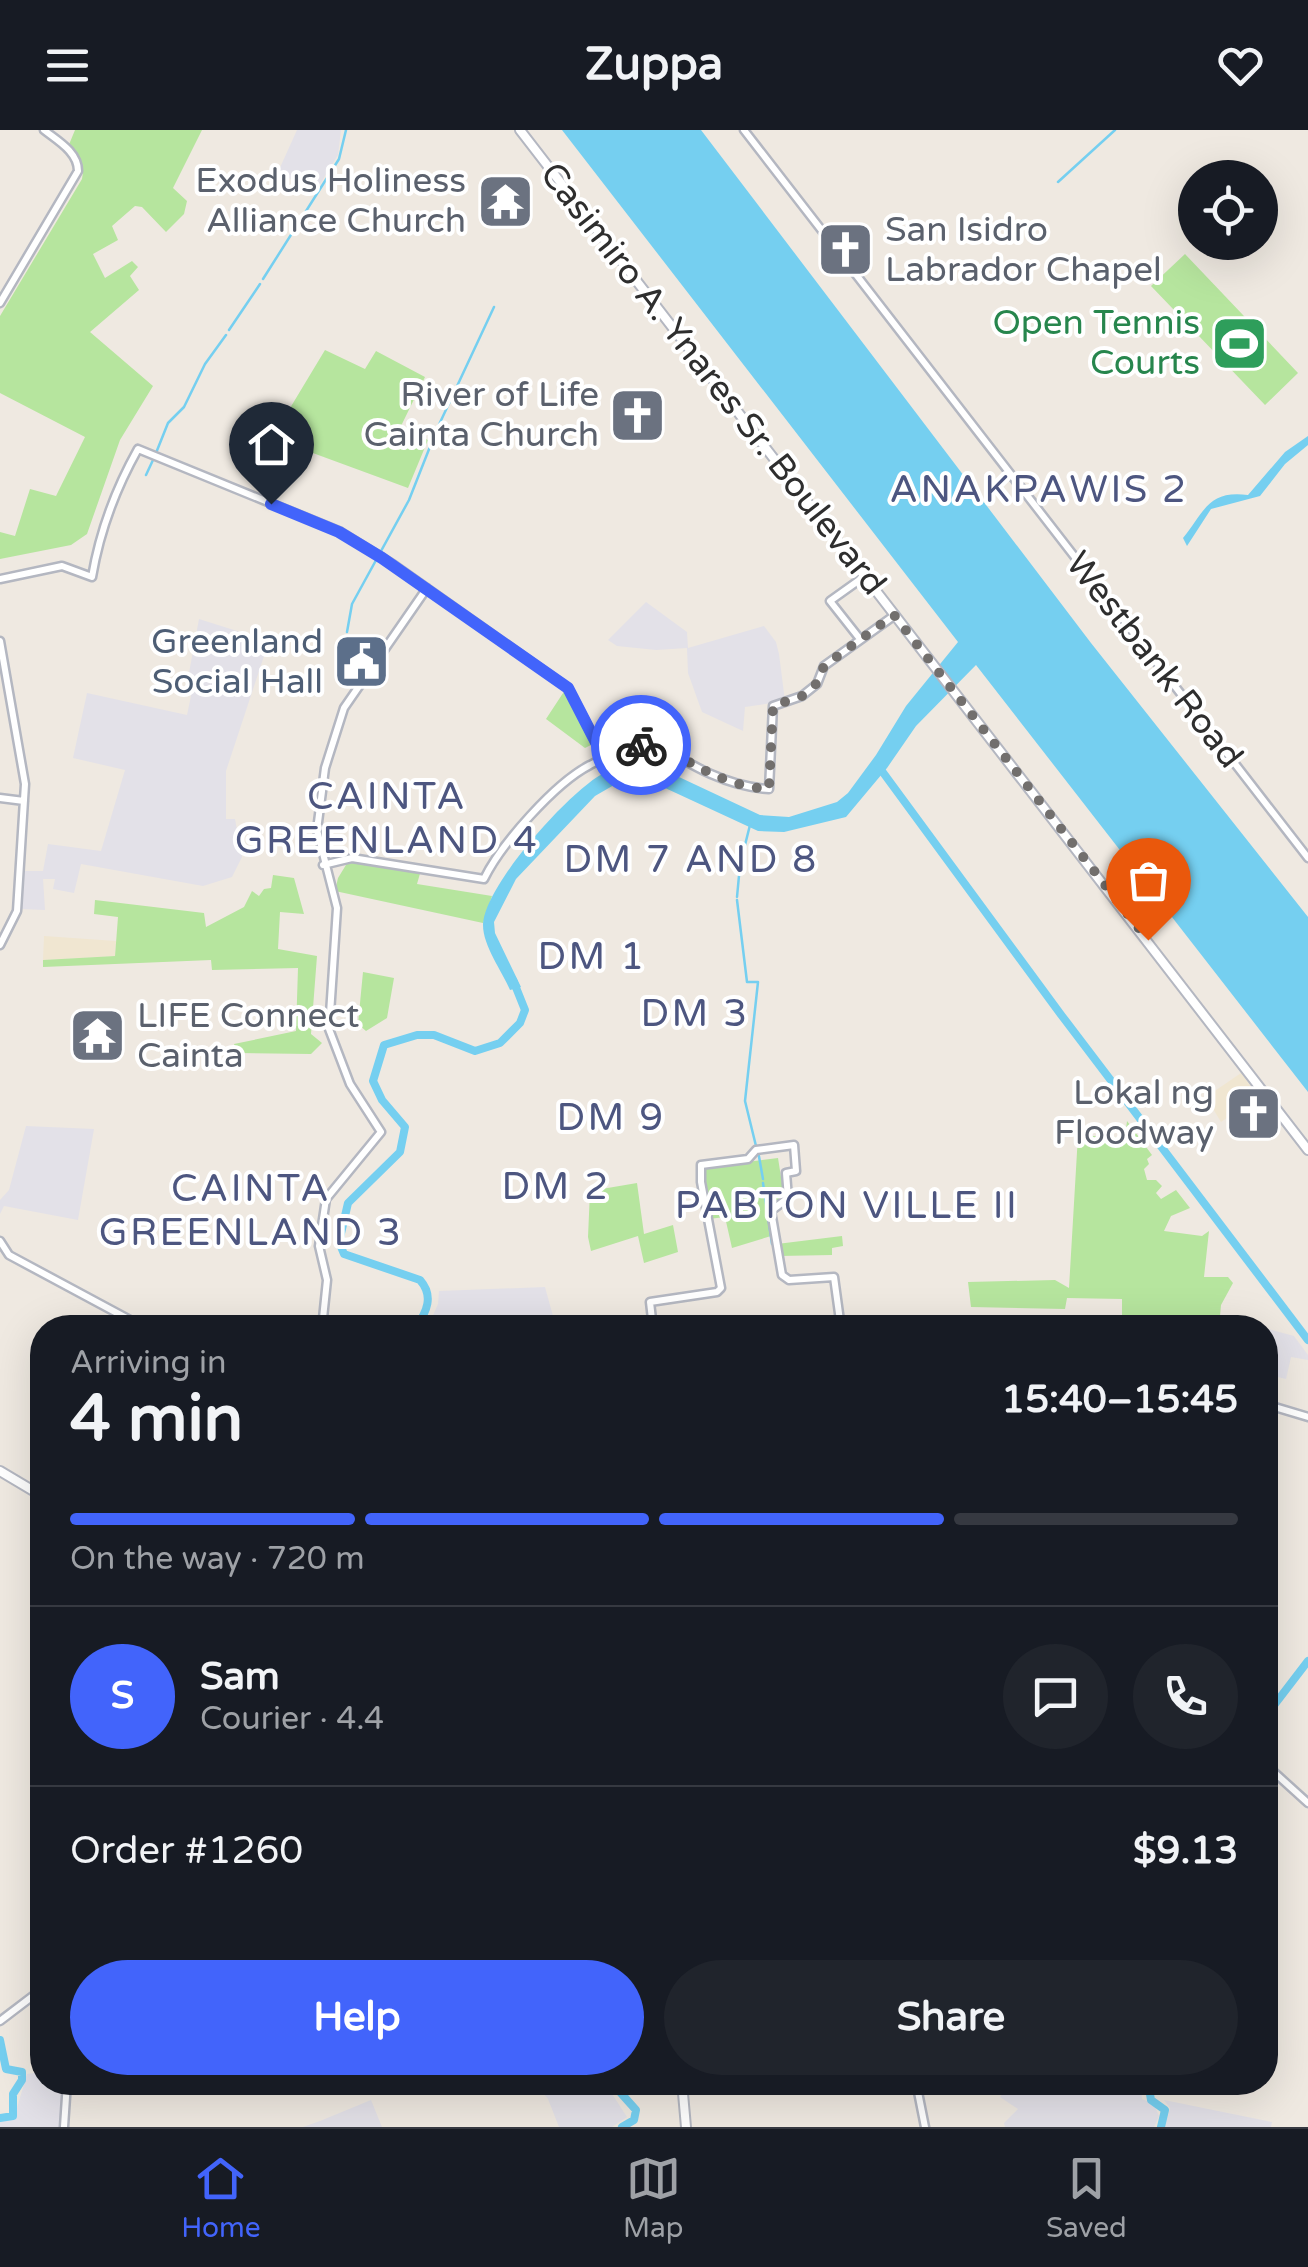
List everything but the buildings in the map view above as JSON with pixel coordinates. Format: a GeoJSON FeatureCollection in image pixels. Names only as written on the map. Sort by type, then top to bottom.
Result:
{"type":"FeatureCollection","features":[{"type":"Feature","properties":{"kind":"main road","name":"Casimiro A. Ynares Sr. Boulevard"},"geometry":{"type":"LineString","coordinates":[[520,130],[1308,1150]]}},
{"type":"Feature","properties":{"kind":"main road"},"geometry":{"type":"LineString","coordinates":[[0,1471],[30,1489]]}},
{"type":"Feature","properties":{"kind":"main road"},"geometry":{"type":"LineString","coordinates":[[683,2095],[686,2127]]}},
{"type":"Feature","properties":{"kind":"street"},"geometry":{"type":"LineString","coordinates":[[0,304],[78,171],[72,153],[44,130]]}},
{"type":"Feature","properties":{"kind":"street","name":"Westbank Road"},"geometry":{"type":"LineString","coordinates":[[744,130],[1308,858]]}},
{"type":"Feature","properties":{"kind":"street"},"geometry":{"type":"LineString","coordinates":[[0,579],[62,566],[92,577],[98,542],[117,486],[138,449],[339,532],[428,588],[568,688],[604,758]]}},
{"type":"Feature","properties":{"kind":"street"},"geometry":{"type":"LineString","coordinates":[[860,639],[830,601],[865,576]]}},
{"type":"Feature","properties":{"kind":"street"},"geometry":{"type":"LineString","coordinates":[[323,1315],[327,1280],[319,1246],[326,1198],[381,1132],[350,1084],[329,1029],[337,908],[317,830],[326,768],[352,692],[428,588]]}},
{"type":"Feature","properties":{"kind":"street"},"geometry":{"type":"LineString","coordinates":[[324,865],[352,858],[482,880],[494,858],[522,826],[578,772],[604,758],[654,743],[699,770],[744,786],[769,789],[773,706],[799,698],[814,687],[824,666],[894,615]]}},
{"type":"Feature","properties":{"kind":"street"},"geometry":{"type":"LineString","coordinates":[[0,641],[25,773],[16,911],[0,945]]}},
{"type":"Feature","properties":{"kind":"street"},"geometry":{"type":"LineString","coordinates":[[0,798],[24,800]]}},
{"type":"Feature","properties":{"kind":"street"},"geometry":{"type":"LineString","coordinates":[[652,1315],[650,1302],[717,1292],[722,1286],[701,1166],[752,1158],[756,1150],[794,1145],[796,1171],[786,1173],[788,1198],[772,1208],[771,1214],[782,1275],[788,1280],[834,1278],[839,1315]]}},
{"type":"Feature","properties":{"kind":"street"},"geometry":{"type":"LineString","coordinates":[[2,1243],[8,1254],[121,1315]]}},
{"type":"Feature","properties":{"kind":"street"},"geometry":{"type":"LineString","coordinates":[[1278,1408],[1308,1417]]}},
{"type":"Feature","properties":{"kind":"street"},"geometry":{"type":"LineString","coordinates":[[1278,1776],[1308,1803]]}},
{"type":"Feature","properties":{"kind":"street"},"geometry":{"type":"LineString","coordinates":[[0,2021],[30,2000]]}},
{"type":"Feature","properties":{"kind":"street"},"geometry":{"type":"LineString","coordinates":[[64,2127],[66,2095]]}},
{"type":"Feature","properties":{"kind":"street"},"geometry":{"type":"LineString","coordinates":[[919,2095],[925,2127]]}},
{"type":"Feature","properties":{"kind":"shaded area"},"geometry":{"type":"Polygon","coordinates":[[[297,130],[341,130],[338,155],[315,192],[278,172],[297,130]]]}},
{"type":"Feature","properties":{"kind":"shaded area"},"geometry":{"type":"Polygon","coordinates":[[[646,602],[687,632],[688,648],[764,626],[776,642],[785,701],[745,707],[743,731],[702,712],[688,673],[687,648],[656,650],[617,646],[608,640],[646,602]]]}},
{"type":"Feature","properties":{"kind":"shaded area"},"geometry":{"type":"Polygon","coordinates":[[[199,619],[269,641],[226,771],[226,819],[235,819],[242,857],[232,877],[203,886],[81,864],[74,893],[53,889],[55,879],[43,879],[45,910],[21,909],[22,871],[43,871],[48,844],[101,851],[125,770],[73,758],[87,693],[187,715],[191,696],[186,689],[199,619]]]}},
{"type":"Feature","properties":{"kind":"shaded area"},"geometry":{"type":"Polygon","coordinates":[[[44,936],[116,941],[115,956],[43,960],[44,936]]]}},
{"type":"Feature","properties":{"kind":"shaded area"},"geometry":{"type":"Polygon","coordinates":[[[1241,1073],[1258,1096],[1221,1122],[1206,1097],[1241,1073]]]}},
{"type":"Feature","properties":{"kind":"shaded area"},"geometry":{"type":"Polygon","coordinates":[[[26,1126],[94,1129],[78,1220],[4,1206],[0,1214],[0,1200],[9,1190],[26,1126]]]}},
{"type":"Feature","properties":{"kind":"shaded area"},"geometry":{"type":"Polygon","coordinates":[[[545,1287],[553,1315],[433,1315],[439,1291],[545,1287]]]}},
{"type":"Feature","properties":{"kind":"shaded area"},"geometry":{"type":"Polygon","coordinates":[[[1278,1332],[1294,1336],[1308,1355],[1308,1360],[1291,1357],[1286,1379],[1278,1377],[1278,1332]]]}},
{"type":"Feature","properties":{"kind":"shaded area"},"geometry":{"type":"Polygon","coordinates":[[[30,2074],[30,2095],[62,2095],[61,2127],[0,2127],[0,2120],[14,2118],[30,2074]]]}},
{"type":"Feature","properties":{"kind":"shaded area"},"geometry":{"type":"Polygon","coordinates":[[[545,2095],[613,2095],[627,2117],[612,2127],[559,2127],[545,2095]]]}},
{"type":"Feature","properties":{"kind":"shaded area"},"geometry":{"type":"Polygon","coordinates":[[[1142,2095],[1142,2099],[1154,2104],[1159,2116],[1154,2127],[1005,2127],[1004,2123],[1018,2109],[1000,2097],[1142,2095]]]}},
{"type":"Feature","properties":{"kind":"shaded area"},"geometry":{"type":"Polygon","coordinates":[[[371,2100],[382,2127],[303,2127],[320,2121],[371,2100]]]}},
{"type":"Feature","properties":{"kind":"shaded area"},"geometry":{"type":"Polygon","coordinates":[[[1164,2100],[1272,2122],[1271,2127],[1165,2127],[1170,2108],[1164,2100]]]}},
{"type":"Feature","properties":{"kind":"green space"},"geometry":{"type":"Polygon","coordinates":[[[75,130],[202,130],[173,188],[187,201],[184,214],[166,232],[142,207],[135,206],[112,226],[118,240],[93,254],[105,278],[132,261],[138,267],[130,276],[139,290],[90,332],[153,386],[120,440],[87,534],[71,545],[0,559],[0,532],[15,536],[30,489],[56,496],[85,437],[0,393],[0,316],[82,179],[81,160],[68,147],[75,130]]]}},
{"type":"Feature","properties":{"kind":"green space"},"geometry":{"type":"Polygon","coordinates":[[[1179,260],[1191,260],[1298,373],[1265,405],[1151,286],[1179,260]]]}},
{"type":"Feature","properties":{"kind":"green space"},"geometry":{"type":"Polygon","coordinates":[[[325,350],[365,369],[376,351],[425,377],[401,426],[428,440],[408,488],[272,438],[325,350]]]}},
{"type":"Feature","properties":{"kind":"green space"},"geometry":{"type":"Polygon","coordinates":[[[565,690],[595,743],[585,748],[546,719],[565,690]]]}},
{"type":"Feature","properties":{"kind":"green space"},"geometry":{"type":"Polygon","coordinates":[[[349,860],[421,870],[417,884],[492,896],[483,923],[335,891],[349,860]]]}},
{"type":"Feature","properties":{"kind":"green space"},"geometry":{"type":"Polygon","coordinates":[[[273,875],[294,878],[304,914],[280,912],[278,949],[317,956],[311,1034],[322,1043],[311,1054],[237,1053],[234,1044],[296,1031],[298,968],[212,970],[211,960],[43,967],[43,960],[115,956],[118,917],[94,914],[95,900],[204,913],[206,927],[244,907],[252,891],[259,896],[264,889],[271,888],[273,875]]]}},
{"type":"Feature","properties":{"kind":"green space"},"geometry":{"type":"Polygon","coordinates":[[[363,972],[394,978],[387,1018],[366,1031],[358,1024],[363,972]]]}},
{"type":"Feature","properties":{"kind":"green space"},"geometry":{"type":"Polygon","coordinates":[[[1127,1121],[1152,1155],[1144,1169],[1147,1180],[1156,1180],[1162,1186],[1156,1193],[1161,1199],[1176,1190],[1190,1208],[1171,1216],[1164,1231],[1202,1236],[1209,1231],[1204,1277],[1228,1277],[1233,1283],[1220,1315],[1122,1315],[1122,1299],[1067,1298],[1065,1309],[971,1307],[968,1282],[1055,1280],[1069,1288],[1078,1135],[1125,1138],[1127,1121]]]}},
{"type":"Feature","properties":{"kind":"green space"},"geometry":{"type":"Polygon","coordinates":[[[778,1158],[784,1196],[766,1210],[771,1236],[732,1248],[725,1217],[709,1219],[702,1168],[778,1158]]]}},
{"type":"Feature","properties":{"kind":"green space"},"geometry":{"type":"Polygon","coordinates":[[[637,1183],[644,1234],[673,1225],[678,1252],[644,1263],[638,1236],[591,1251],[590,1191],[637,1183]]]}},
{"type":"Feature","properties":{"kind":"green space"},"geometry":{"type":"Polygon","coordinates":[[[842,1236],[843,1246],[832,1248],[832,1255],[779,1256],[777,1244],[842,1236]]]}},
{"type":"Feature","properties":{"kind":"water"},"geometry":{"type":"Polygon","coordinates":[[[562,130],[701,130],[1091,643],[1308,917],[1308,1092],[976,665],[916,726],[846,817],[784,832],[758,831],[650,781],[614,785],[595,796],[516,879],[494,922],[495,933],[521,987],[510,990],[486,941],[483,925],[487,908],[530,842],[587,784],[612,769],[647,762],[760,815],[789,817],[837,802],[848,793],[906,706],[958,642],[562,130]]]}},
{"type":"Feature","properties":{"kind":"water"},"geometry":{"type":"Polygon","coordinates":[[[1308,436],[1308,445],[1285,464],[1260,496],[1211,509],[1187,546],[1183,538],[1209,504],[1224,496],[1248,495],[1285,452],[1308,436]]]}},
{"type":"Feature","properties":{"kind":"waterway"},"geometry":{"type":"LineString","coordinates":[[263,279],[339,159],[346,130]]}},
{"type":"Feature","properties":{"kind":"waterway"},"geometry":{"type":"LineString","coordinates":[[1058,182],[1115,130]]}},
{"type":"Feature","properties":{"kind":"waterway"},"geometry":{"type":"LineString","coordinates":[[229,330],[260,284]]}},
{"type":"Feature","properties":{"kind":"waterway"},"geometry":{"type":"LineString","coordinates":[[347,632],[352,604],[409,500],[494,307]]}},
{"type":"Feature","properties":{"kind":"waterway"},"geometry":{"type":"LineString","coordinates":[[156,453],[168,423],[184,407],[205,364],[226,335]]}},
{"type":"Feature","properties":{"kind":"waterway"},"geometry":{"type":"LineString","coordinates":[[146,475],[153,460]]}},
{"type":"Feature","properties":{"kind":"waterway"},"geometry":{"type":"LineString","coordinates":[[879,767],[1308,1340]]}},
{"type":"Feature","properties":{"kind":"waterway"},"geometry":{"type":"LineString","coordinates":[[737,897],[750,825]]}},
{"type":"Feature","properties":{"kind":"waterway"},"geometry":{"type":"LineString","coordinates":[[737,900],[747,982],[758,982],[745,1101],[756,1146]]}},
{"type":"Feature","properties":{"kind":"waterway"},"geometry":{"type":"LineString","coordinates":[[423,1315],[427,1292],[420,1280],[344,1254],[339,1242],[348,1203],[400,1152],[405,1127],[382,1100],[373,1081],[384,1045],[417,1035],[434,1035],[475,1051],[500,1043],[520,1023],[525,1010],[513,980]]}},
{"type":"Feature","properties":{"kind":"waterway"},"geometry":{"type":"LineString","coordinates":[[758,1151],[763,1179]]}},
{"type":"Feature","properties":{"kind":"waterway"},"geometry":{"type":"LineString","coordinates":[[763,1183],[772,1244]]}},
{"type":"Feature","properties":{"kind":"waterway"},"geometry":{"type":"LineString","coordinates":[[1278,1700],[1308,1661]]}},
{"type":"Feature","properties":{"kind":"waterway"},"geometry":{"type":"LineString","coordinates":[[0,2040],[6,2069],[22,2072],[22,2080],[13,2094],[13,2116],[0,2118]]}},
{"type":"Feature","properties":{"kind":"waterway"},"geometry":{"type":"LineString","coordinates":[[622,2127],[634,2120],[636,2110],[623,2095]]}},
{"type":"Feature","properties":{"kind":"waterway"},"geometry":{"type":"LineString","coordinates":[[1150,2095],[1165,2110],[1161,2127]]}},
{"type":"Feature","properties":{"kind":"way so far"},"geometry":{"type":"LineString","coordinates":[[641,745],[654,743],[699,770],[744,786],[769,789],[773,706],[802,696],[816,684],[824,666],[894,615],[1148,940]]}},
{"type":"Feature","properties":{"kind":"place","name":"Exodus Holiness Alliance Church"},"geometry":{"type":"Point","coordinates":[505,201]}},
{"type":"Feature","properties":{"kind":"place","name":"San Isidro Labrador Chapel"},"geometry":{"type":"Point","coordinates":[846,250]}},
{"type":"Feature","properties":{"kind":"place","name":"Open Tennis Courts"},"geometry":{"type":"Point","coordinates":[1239,343]}},
{"type":"Feature","properties":{"kind":"place","name":"River of Life Cainta Church"},"geometry":{"type":"Point","coordinates":[638,415]}},
{"type":"Feature","properties":{"kind":"place","name":"Greenland Social Hall"},"geometry":{"type":"Point","coordinates":[362,662]}},
{"type":"Feature","properties":{"kind":"place","name":"LIFE Connect Cainta"},"geometry":{"type":"Point","coordinates":[98,1036]}},
{"type":"Feature","properties":{"kind":"place","name":"Lokal ng Floodway"},"geometry":{"type":"Point","coordinates":[1253,1113]}},
{"type":"Feature","properties":{"kind":"district","name":"ANAKPAWIS 2"},"geometry":{"type":"Point","coordinates":[1039,490]}},
{"type":"Feature","properties":{"kind":"district","name":"CAINTA GREENLAND 4"},"geometry":{"type":"Point","coordinates":[387,819]}},
{"type":"Feature","properties":{"kind":"district","name":"DM 7 AND 8"},"geometry":{"type":"Point","coordinates":[691,860]}},
{"type":"Feature","properties":{"kind":"district","name":"DM 1"},"geometry":{"type":"Point","coordinates":[592,957]}},
{"type":"Feature","properties":{"kind":"district","name":"DM 3"},"geometry":{"type":"Point","coordinates":[695,1014]}},
{"type":"Feature","properties":{"kind":"district","name":"DM 9"},"geometry":{"type":"Point","coordinates":[611,1118]}},
{"type":"Feature","properties":{"kind":"district","name":"DM 2"},"geometry":{"type":"Point","coordinates":[556,1187]}},
{"type":"Feature","properties":{"kind":"district","name":"PABTON VILLE II"},"geometry":{"type":"Point","coordinates":[847,1206]}},
{"type":"Feature","properties":{"kind":"district","name":"CAINTA GREENLAND 3"},"geometry":{"type":"Point","coordinates":[251,1211]}},
{"type":"Feature","properties":{"kind":"route"},"geometry":{"type":"LineString","coordinates":[[271,504],[339,532],[382,558],[568,688],[604,758],[641,745]]}}]}
